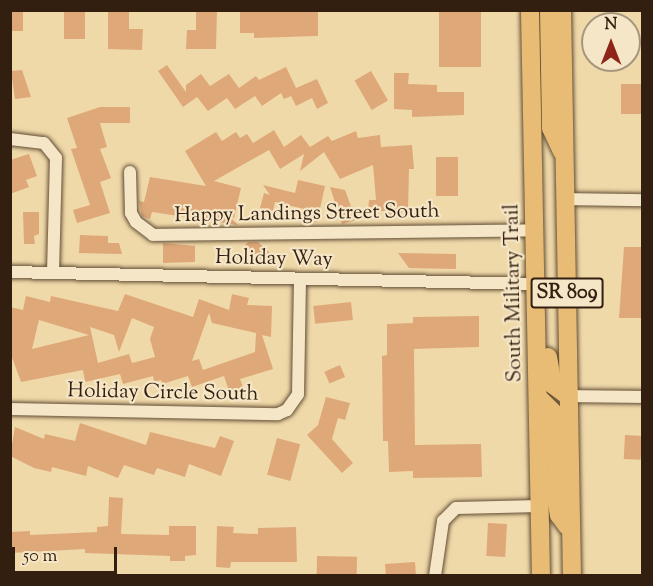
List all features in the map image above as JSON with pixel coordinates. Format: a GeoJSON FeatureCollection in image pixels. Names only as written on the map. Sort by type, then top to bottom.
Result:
{"type":"FeatureCollection","features":[{"type":"Feature","properties":{"kind":"main road","name":"South Military Trail"},"geometry":{"type":"LineString","coordinates":[[530,10],[541,576]]}},
{"type":"Feature","properties":{"kind":"main road"},"geometry":{"type":"LineString","coordinates":[[549,10],[551,128],[565,159]]}},
{"type":"Feature","properties":{"kind":"main road","name":"SR 809"},"geometry":{"type":"LineString","coordinates":[[562,10],[572,576]]}},
{"type":"Feature","properties":{"kind":"main road"},"geometry":{"type":"LineString","coordinates":[[536,292],[547,336],[550,378],[557,390],[568,396]]}},
{"type":"Feature","properties":{"kind":"main road"},"geometry":{"type":"LineString","coordinates":[[538,397],[555,414],[557,503],[561,520],[571,530]]}},
{"type":"Feature","properties":{"kind":"street"},"geometry":{"type":"LineString","coordinates":[[10,139],[44,143],[56,158],[53,273]]}},
{"type":"Feature","properties":{"kind":"street","name":"Happy Landings Street South"},"geometry":{"type":"LineString","coordinates":[[130,172],[131,213],[136,222],[153,235],[535,230]]}},
{"type":"Feature","properties":{"kind":"street"},"geometry":{"type":"LineString","coordinates":[[566,199],[642,200]]}},
{"type":"Feature","properties":{"kind":"street","name":"Holiday Way"},"geometry":{"type":"LineString","coordinates":[[10,272],[300,279],[536,292]]}},
{"type":"Feature","properties":{"kind":"street","name":"Holiday Circle South"},"geometry":{"type":"LineString","coordinates":[[10,409],[278,414],[294,402],[298,393],[300,279]]}},
{"type":"Feature","properties":{"kind":"street"},"geometry":{"type":"LineString","coordinates":[[568,396],[642,397]]}},
{"type":"Feature","properties":{"kind":"street"},"geometry":{"type":"LineString","coordinates":[[435,576],[443,521],[456,508],[540,506]]}},
{"type":"Feature","properties":{"kind":"building"},"geometry":{"type":"Polygon","coordinates":[[[10,10],[23,10],[23,31],[10,31],[10,10]]]}},
{"type":"Feature","properties":{"kind":"building"},"geometry":{"type":"Polygon","coordinates":[[[64,10],[85,10],[85,39],[64,39],[64,10]]]}},
{"type":"Feature","properties":{"kind":"building"},"geometry":{"type":"Polygon","coordinates":[[[108,10],[129,10],[129,29],[143,29],[142,50],[108,49],[108,10]]]}},
{"type":"Feature","properties":{"kind":"building"},"geometry":{"type":"Polygon","coordinates":[[[196,10],[217,10],[216,49],[186,49],[187,30],[196,30],[196,10]]]}},
{"type":"Feature","properties":{"kind":"building"},"geometry":{"type":"Polygon","coordinates":[[[240,10],[318,10],[318,36],[254,38],[254,33],[240,33],[240,10]]]}},
{"type":"Feature","properties":{"kind":"building"},"geometry":{"type":"Polygon","coordinates":[[[439,10],[481,10],[481,67],[439,67],[439,10]]]}},
{"type":"Feature","properties":{"kind":"building"},"geometry":{"type":"Polygon","coordinates":[[[167,65],[186,92],[186,85],[201,74],[210,86],[229,74],[239,88],[256,76],[259,80],[286,67],[296,88],[317,79],[328,103],[317,109],[312,98],[296,106],[291,96],[284,99],[281,93],[262,106],[255,96],[235,109],[227,98],[208,111],[197,97],[183,107],[158,71],[167,65]]]}},
{"type":"Feature","properties":{"kind":"building"},"geometry":{"type":"Polygon","coordinates":[[[22,70],[31,97],[15,99],[11,71],[22,70]]]}},
{"type":"Feature","properties":{"kind":"building"},"geometry":{"type":"Polygon","coordinates":[[[371,71],[388,100],[372,110],[355,80],[371,71]]]}},
{"type":"Feature","properties":{"kind":"building"},"geometry":{"type":"Polygon","coordinates":[[[394,73],[409,73],[408,84],[437,85],[437,92],[464,92],[464,115],[412,117],[412,110],[394,109],[394,73]]]}},
{"type":"Feature","properties":{"kind":"building"},"geometry":{"type":"Polygon","coordinates":[[[621,84],[642,84],[642,114],[621,114],[621,84]]]}},
{"type":"Feature","properties":{"kind":"building"},"geometry":{"type":"Polygon","coordinates":[[[100,107],[130,107],[130,123],[100,123],[107,147],[100,149],[111,178],[100,182],[110,213],[77,223],[73,210],[90,205],[71,149],[77,148],[67,118],[100,107]]]}},
{"type":"Feature","properties":{"kind":"building"},"geometry":{"type":"Polygon","coordinates":[[[274,130],[284,147],[301,135],[310,147],[328,136],[332,141],[356,131],[358,138],[380,135],[381,147],[412,145],[414,169],[409,169],[408,212],[402,212],[402,217],[385,217],[385,211],[368,211],[369,200],[376,200],[373,165],[340,179],[324,152],[300,171],[304,154],[280,169],[269,150],[214,181],[241,188],[234,218],[229,216],[238,225],[152,212],[150,219],[142,216],[139,201],[144,202],[150,177],[206,186],[185,151],[216,132],[222,141],[236,132],[240,138],[247,134],[253,143],[274,130]]]}},
{"type":"Feature","properties":{"kind":"building"},"geometry":{"type":"Polygon","coordinates":[[[29,154],[37,176],[26,180],[29,187],[10,194],[10,160],[29,154]]]}},
{"type":"Feature","properties":{"kind":"building"},"geometry":{"type":"Polygon","coordinates":[[[436,157],[458,157],[458,196],[436,196],[436,157]]]}},
{"type":"Feature","properties":{"kind":"building"},"geometry":{"type":"Polygon","coordinates":[[[298,180],[325,186],[317,222],[306,220],[308,210],[275,202],[273,211],[260,208],[264,193],[270,195],[263,185],[295,193],[298,180]]]}},
{"type":"Feature","properties":{"kind":"building"},"geometry":{"type":"Polygon","coordinates":[[[330,187],[345,190],[356,220],[342,224],[330,187]]]}},
{"type":"Feature","properties":{"kind":"building"},"geometry":{"type":"Polygon","coordinates":[[[23,212],[39,212],[39,234],[34,236],[35,244],[24,244],[23,212]]]}},
{"type":"Feature","properties":{"kind":"building"},"geometry":{"type":"Polygon","coordinates":[[[80,235],[108,236],[108,243],[119,243],[122,254],[79,253],[80,235]]]}},
{"type":"Feature","properties":{"kind":"building"},"geometry":{"type":"Polygon","coordinates":[[[248,242],[258,242],[271,254],[264,262],[245,245],[248,242]]]}},
{"type":"Feature","properties":{"kind":"building"},"geometry":{"type":"Polygon","coordinates":[[[163,243],[195,246],[195,262],[163,263],[163,243]]]}},
{"type":"Feature","properties":{"kind":"building"},"geometry":{"type":"Polygon","coordinates":[[[624,247],[642,247],[642,318],[619,318],[624,247]]]}},
{"type":"Feature","properties":{"kind":"building"},"geometry":{"type":"Polygon","coordinates":[[[398,253],[456,254],[456,269],[409,268],[398,253]]]}},
{"type":"Feature","properties":{"kind":"building"},"geometry":{"type":"Polygon","coordinates":[[[125,294],[193,317],[199,299],[229,310],[232,294],[249,298],[247,305],[272,306],[271,337],[262,335],[273,369],[240,379],[243,387],[229,391],[224,376],[192,387],[188,376],[162,384],[161,380],[154,382],[153,376],[123,384],[120,374],[85,382],[83,370],[21,382],[10,352],[10,307],[23,310],[26,296],[50,302],[51,296],[118,311],[125,294]],[[209,313],[192,361],[199,359],[203,370],[255,352],[256,333],[212,323],[209,313]],[[132,318],[119,352],[114,335],[90,327],[98,363],[129,354],[132,363],[155,357],[150,339],[154,327],[132,318]],[[39,320],[32,349],[89,335],[39,320]]]}},
{"type":"Feature","properties":{"kind":"building"},"geometry":{"type":"Polygon","coordinates":[[[351,302],[353,320],[315,324],[313,306],[351,302]]]}},
{"type":"Feature","properties":{"kind":"building"},"geometry":{"type":"Polygon","coordinates":[[[479,316],[479,347],[414,349],[415,445],[481,444],[482,477],[413,478],[413,471],[389,472],[388,441],[383,441],[382,356],[387,355],[387,324],[413,323],[413,317],[479,316]]]}},
{"type":"Feature","properties":{"kind":"building"},"geometry":{"type":"Polygon","coordinates":[[[340,365],[345,377],[329,384],[324,372],[340,365]]]}},
{"type":"Feature","properties":{"kind":"building"},"geometry":{"type":"Polygon","coordinates":[[[326,397],[350,403],[345,420],[338,418],[332,439],[353,463],[342,473],[307,435],[318,425],[326,397]]]}},
{"type":"Feature","properties":{"kind":"building"},"geometry":{"type":"Polygon","coordinates":[[[80,423],[146,445],[150,432],[215,448],[220,436],[234,441],[221,476],[189,464],[185,477],[157,468],[154,475],[124,465],[118,478],[88,466],[86,476],[52,467],[51,472],[34,468],[10,456],[15,427],[44,439],[45,434],[75,441],[80,423]]]}},
{"type":"Feature","properties":{"kind":"building"},"geometry":{"type":"Polygon","coordinates":[[[625,435],[642,436],[641,460],[624,459],[625,435]]]}},
{"type":"Feature","properties":{"kind":"building"},"geometry":{"type":"Polygon","coordinates":[[[277,438],[300,444],[290,481],[267,475],[277,438]]]}},
{"type":"Feature","properties":{"kind":"building"},"geometry":{"type":"Polygon","coordinates":[[[109,497],[123,498],[121,534],[169,535],[169,526],[196,526],[196,555],[185,556],[185,561],[170,561],[170,556],[85,553],[85,549],[10,553],[10,532],[30,531],[30,535],[97,532],[97,527],[108,526],[109,497]]]}},
{"type":"Feature","properties":{"kind":"building"},"geometry":{"type":"Polygon","coordinates":[[[488,523],[507,524],[505,557],[486,556],[488,523]]]}},
{"type":"Feature","properties":{"kind":"building"},"geometry":{"type":"Polygon","coordinates":[[[217,526],[234,527],[233,533],[258,534],[258,528],[296,527],[297,562],[231,562],[230,568],[216,567],[217,526]]]}},
{"type":"Feature","properties":{"kind":"building"},"geometry":{"type":"Polygon","coordinates":[[[317,556],[357,557],[357,575],[317,574],[317,556]]]}},
{"type":"Feature","properties":{"kind":"building"},"geometry":{"type":"Polygon","coordinates":[[[415,562],[416,576],[386,576],[385,564],[415,562]]]}}]}
